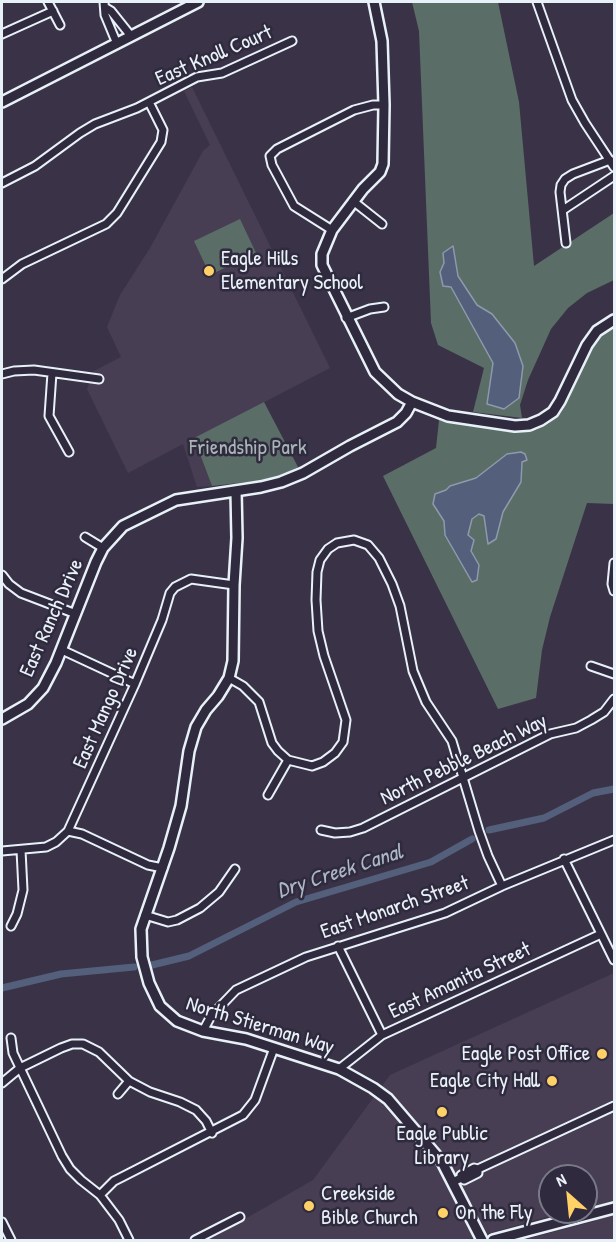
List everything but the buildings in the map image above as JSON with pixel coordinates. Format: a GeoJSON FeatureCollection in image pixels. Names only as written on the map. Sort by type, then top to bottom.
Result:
{"type":"FeatureCollection","features":[{"type":"Feature","properties":{"kind":"street"},"geometry":{"type":"LineString","coordinates":[[48,2],[60,25]]}},
{"type":"Feature","properties":{"kind":"street"},"geometry":{"type":"LineString","coordinates":[[2,102],[198,2]]}},
{"type":"Feature","properties":{"kind":"street"},"geometry":{"type":"LineString","coordinates":[[374,2],[382,41],[383,164],[373,181],[353,201],[332,230],[322,254],[322,265],[346,318],[375,372],[386,384],[412,402],[448,416],[515,426],[530,425],[553,412],[587,345],[597,331],[615,320]]}},
{"type":"Feature","properties":{"kind":"street"},"geometry":{"type":"LineString","coordinates":[[537,2],[572,100],[612,163],[573,174],[565,179],[560,192],[566,243]]}},
{"type":"Feature","properties":{"kind":"street"},"geometry":{"type":"LineString","coordinates":[[105,5],[132,36]]}},
{"type":"Feature","properties":{"kind":"street"},"geometry":{"type":"LineString","coordinates":[[105,5],[105,15],[117,44]]}},
{"type":"Feature","properties":{"kind":"street"},"geometry":{"type":"LineString","coordinates":[[2,34],[53,11]]}},
{"type":"Feature","properties":{"kind":"street","name":"East Knoll Court"},"geometry":{"type":"LineString","coordinates":[[2,182],[35,166],[95,124],[149,102],[197,77],[222,74],[292,40]]}},
{"type":"Feature","properties":{"kind":"street"},"geometry":{"type":"LineString","coordinates":[[2,279],[31,260],[106,224],[117,213],[161,142],[163,130],[149,102]]}},
{"type":"Feature","properties":{"kind":"street"},"geometry":{"type":"LineString","coordinates":[[332,230],[294,207],[272,165],[270,156],[277,149],[354,110],[373,105],[384,105]]}},
{"type":"Feature","properties":{"kind":"street"},"geometry":{"type":"LineString","coordinates":[[563,210],[615,176]]}},
{"type":"Feature","properties":{"kind":"street"},"geometry":{"type":"LineString","coordinates":[[353,201],[382,224]]}},
{"type":"Feature","properties":{"kind":"street"},"geometry":{"type":"LineString","coordinates":[[346,318],[360,312],[384,307]]}},
{"type":"Feature","properties":{"kind":"street"},"geometry":{"type":"LineString","coordinates":[[2,374],[25,370],[99,379]]}},
{"type":"Feature","properties":{"kind":"street"},"geometry":{"type":"LineString","coordinates":[[52,373],[50,416],[69,453]]}},
{"type":"Feature","properties":{"kind":"street","name":"East Ranch Drive"},"geometry":{"type":"LineString","coordinates":[[2,719],[28,704],[43,688],[62,650],[103,548],[123,526],[163,505],[189,496],[236,491],[281,482],[303,473],[397,422],[412,402]]}},
{"type":"Feature","properties":{"kind":"street","name":"North Stierman Way"},"geometry":{"type":"LineString","coordinates":[[236,491],[237,538],[233,661],[229,678],[196,727],[189,751],[181,806],[163,868],[145,915],[140,939],[145,969],[153,995],[167,1015],[177,1021],[203,1031],[246,1039],[339,1069],[373,1088],[388,1100],[457,1180],[482,1240]]}},
{"type":"Feature","properties":{"kind":"street","name":"East Ranch Drive"},"geometry":{"type":"LineString","coordinates":[[85,537],[103,548]]}},
{"type":"Feature","properties":{"kind":"street"},"geometry":{"type":"LineString","coordinates":[[229,678],[243,686],[259,702],[272,743],[288,760],[312,766],[323,762],[335,753],[343,742],[346,720],[318,631],[317,572],[324,554],[337,543],[354,540],[368,545],[375,552],[392,584],[400,606],[412,671],[426,702],[452,741],[488,856],[502,886]]}},
{"type":"Feature","properties":{"kind":"street"},"geometry":{"type":"LineString","coordinates":[[615,563],[612,584],[615,591]]}},
{"type":"Feature","properties":{"kind":"street"},"geometry":{"type":"LineString","coordinates":[[2,575],[21,593],[76,614]]}},
{"type":"Feature","properties":{"kind":"street","name":"East Mango Drive"},"geometry":{"type":"LineString","coordinates":[[68,831],[135,684],[162,620],[170,593],[175,587],[191,579],[234,585]]}},
{"type":"Feature","properties":{"kind":"street"},"geometry":{"type":"LineString","coordinates":[[62,650],[135,684]]}},
{"type":"Feature","properties":{"kind":"street"},"geometry":{"type":"LineString","coordinates":[[591,666],[615,674]]}},
{"type":"Feature","properties":{"kind":"street","name":"North Pebble Beach Way"},"geometry":{"type":"LineString","coordinates":[[321,830],[335,833],[363,828],[550,734],[576,728],[604,712],[615,699]]}},
{"type":"Feature","properties":{"kind":"street"},"geometry":{"type":"LineString","coordinates":[[268,795],[288,760]]}},
{"type":"Feature","properties":{"kind":"street"},"geometry":{"type":"LineString","coordinates":[[2,851],[46,847],[56,842],[68,831],[82,834],[148,864],[163,868]]}},
{"type":"Feature","properties":{"kind":"street","name":"East Monarch Street"},"geometry":{"type":"LineString","coordinates":[[203,1031],[211,1016],[237,990],[306,957],[445,913],[564,859],[615,840]]}},
{"type":"Feature","properties":{"kind":"street"},"geometry":{"type":"LineString","coordinates":[[11,926],[17,914],[23,890],[21,850]]}},
{"type":"Feature","properties":{"kind":"street"},"geometry":{"type":"LineString","coordinates":[[564,859],[615,960]]}},
{"type":"Feature","properties":{"kind":"street"},"geometry":{"type":"LineString","coordinates":[[145,915],[168,922],[177,920],[200,908],[219,892],[235,869]]}},
{"type":"Feature","properties":{"kind":"street","name":"East Amanita Street"},"geometry":{"type":"LineString","coordinates":[[339,1069],[382,1035],[601,934]]}},
{"type":"Feature","properties":{"kind":"street"},"geometry":{"type":"LineString","coordinates":[[338,946],[382,1035]]}},
{"type":"Feature","properties":{"kind":"street"},"geometry":{"type":"LineString","coordinates":[[11,1038],[13,1053],[70,1169],[100,1195],[119,1220],[129,1240]]}},
{"type":"Feature","properties":{"kind":"street"},"geometry":{"type":"LineString","coordinates":[[2,1083],[20,1068],[61,1048],[72,1044],[83,1044],[99,1052],[129,1081],[196,1110],[206,1121],[212,1133]]}},
{"type":"Feature","properties":{"kind":"street"},"geometry":{"type":"LineString","coordinates":[[100,1195],[114,1181],[236,1121],[250,1108],[259,1092],[274,1048]]}},
{"type":"Feature","properties":{"kind":"street"},"geometry":{"type":"LineString","coordinates":[[118,1094],[129,1081]]}},
{"type":"Feature","properties":{"kind":"street"},"geometry":{"type":"LineString","coordinates":[[457,1180],[464,1180],[478,1173],[478,1169],[615,1106]]}},
{"type":"Feature","properties":{"kind":"street"},"geometry":{"type":"LineString","coordinates":[[493,1240],[506,1239],[615,1208]]}},
{"type":"Feature","properties":{"kind":"street"},"geometry":{"type":"LineString","coordinates":[[195,1240],[240,1218]]}},
{"type":"Feature","properties":{"kind":"street"},"geometry":{"type":"LineString","coordinates":[[2,1222],[11,1240]]}},
{"type":"Feature","properties":{"kind":"shaded area","name":"Eagle Hills Elementary School"},"geometry":{"type":"Polygon","coordinates":[[[192,87],[330,368],[195,438],[212,486],[197,487],[183,444],[128,473],[87,389],[94,371],[121,357],[107,327],[120,295],[150,248],[203,151],[210,145],[184,91],[192,87]]]}},
{"type":"Feature","properties":{"kind":"shaded area"},"geometry":{"type":"Polygon","coordinates":[[[614,973],[614,1240],[523,1240],[584,1224],[598,1224],[598,1164],[538,1164],[538,1219],[465,1240],[203,1240],[313,1180],[390,1075],[614,973]]]}},
{"type":"Feature","properties":{"kind":"green space"},"geometry":{"type":"Polygon","coordinates":[[[412,2],[498,2],[519,102],[534,266],[614,213],[614,280],[587,293],[568,308],[551,329],[528,380],[520,405],[522,418],[473,412],[484,368],[438,345],[431,323],[419,31],[412,2]]]}},
{"type":"Feature","properties":{"kind":"green space"},"geometry":{"type":"Polygon","coordinates":[[[240,219],[256,253],[210,275],[194,241],[240,219]]]}},
{"type":"Feature","properties":{"kind":"green space"},"geometry":{"type":"Polygon","coordinates":[[[614,326],[614,504],[587,503],[550,617],[542,650],[536,698],[498,709],[383,476],[436,448],[439,420],[510,432],[536,430],[548,424],[561,413],[596,342],[614,326]]]}},
{"type":"Feature","properties":{"kind":"green space","name":"Friendship Park"},"geometry":{"type":"Polygon","coordinates":[[[264,402],[298,467],[266,480],[212,486],[194,438],[264,402]]]}},
{"type":"Feature","properties":{"kind":"water"},"geometry":{"type":"Polygon","coordinates":[[[453,246],[458,276],[477,305],[492,314],[515,343],[523,366],[519,398],[504,409],[487,404],[493,363],[451,287],[443,286],[440,272],[444,263],[443,253],[453,246]]]}},
{"type":"Feature","properties":{"kind":"water"},"geometry":{"type":"Polygon","coordinates":[[[521,452],[525,454],[527,460],[522,462],[521,482],[503,512],[496,539],[488,544],[484,516],[479,514],[472,519],[468,535],[474,540],[471,551],[479,565],[477,580],[472,582],[445,535],[444,521],[433,504],[435,494],[450,486],[476,478],[507,454],[521,452]]]}},
{"type":"Feature","properties":{"kind":"waterway","name":"Dry Creek Canal"},"geometry":{"type":"LineString","coordinates":[[489,830],[544,818],[593,793],[614,789]]}},
{"type":"Feature","properties":{"kind":"waterway","name":"Dry Creek Canal"},"geometry":{"type":"LineString","coordinates":[[152,965],[189,956],[296,902],[431,862],[472,839]]}},
{"type":"Feature","properties":{"kind":"waterway","name":"Dry Creek Canal"},"geometry":{"type":"LineString","coordinates":[[2,988],[61,974],[134,967]]}},
{"type":"Feature","properties":{"kind":"place","name":"Eagle Hills Elementary School"},"geometry":{"type":"Point","coordinates":[209,271]}},
{"type":"Feature","properties":{"kind":"place","name":"Eagle Post Office"},"geometry":{"type":"Point","coordinates":[602,1054]}},
{"type":"Feature","properties":{"kind":"place","name":"Eagle City Hall"},"geometry":{"type":"Point","coordinates":[552,1081]}},
{"type":"Feature","properties":{"kind":"place","name":"Eagle Public Library"},"geometry":{"type":"Point","coordinates":[442,1112]}},
{"type":"Feature","properties":{"kind":"place","name":"Creekside Bible Church"},"geometry":{"type":"Point","coordinates":[309,1206]}},
{"type":"Feature","properties":{"kind":"place","name":"On the Fly"},"geometry":{"type":"Point","coordinates":[443,1213]}}]}
